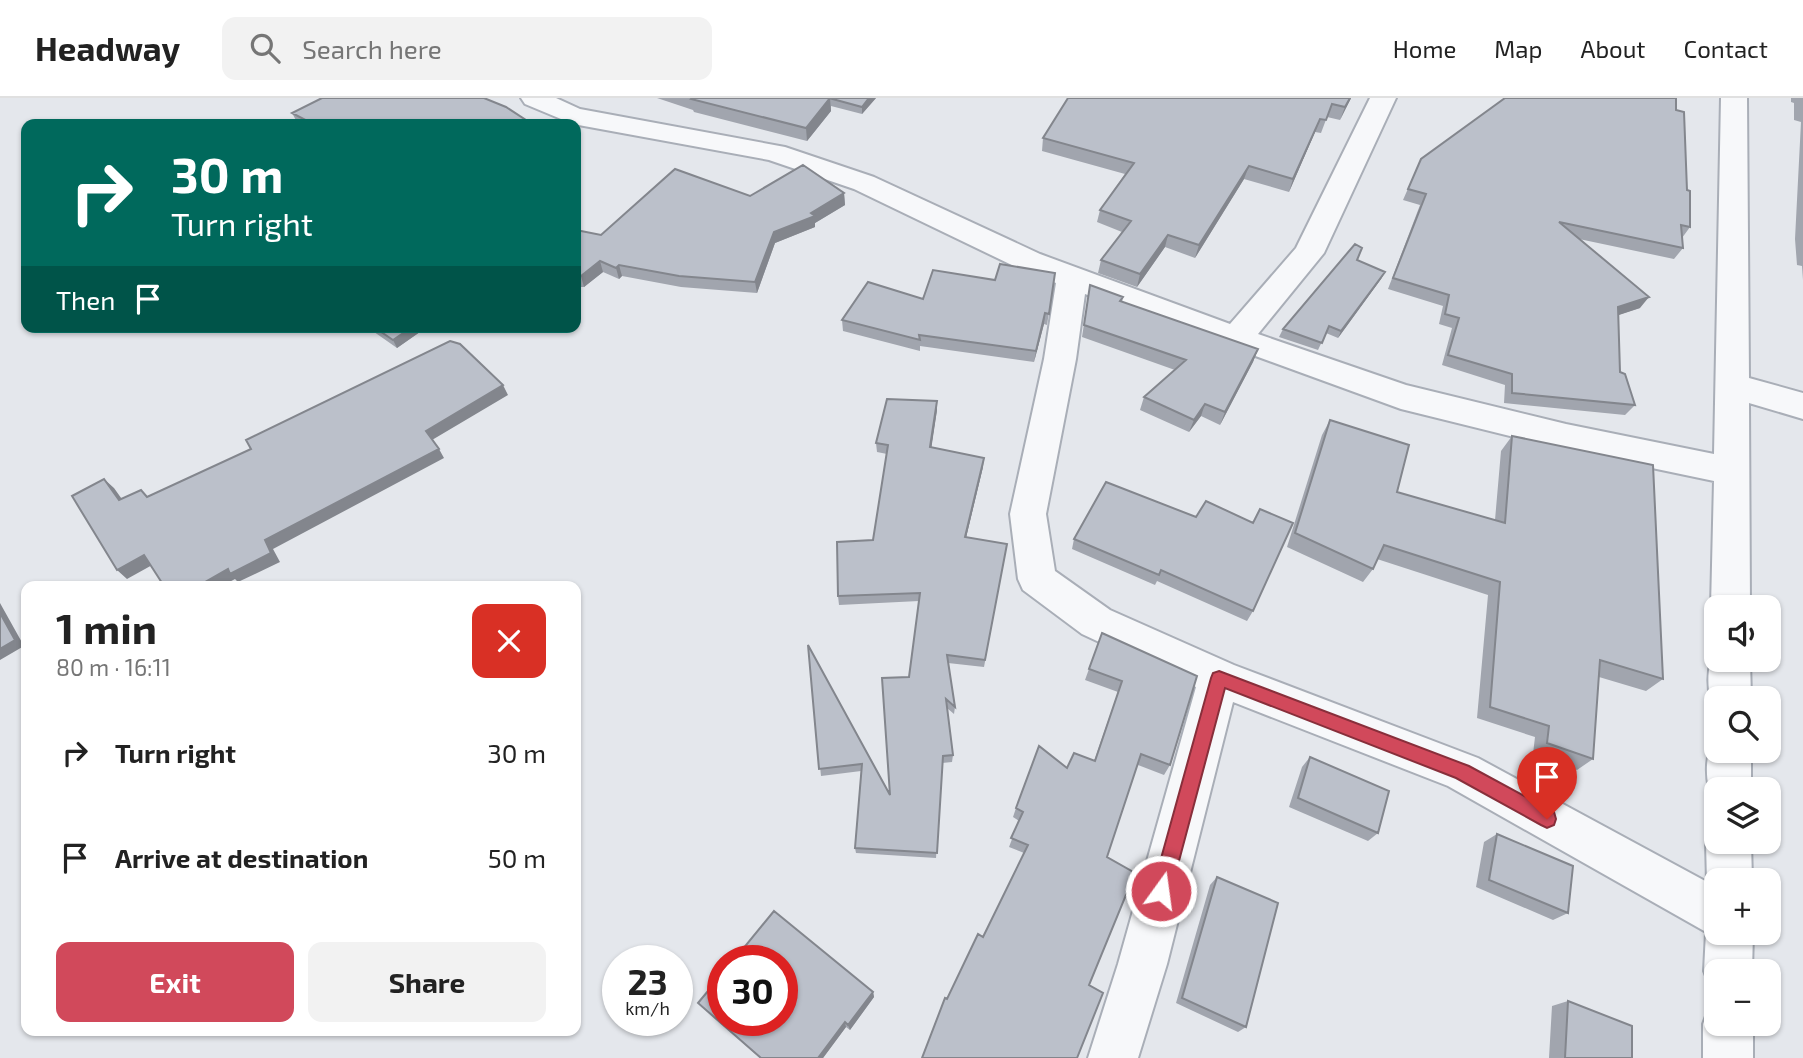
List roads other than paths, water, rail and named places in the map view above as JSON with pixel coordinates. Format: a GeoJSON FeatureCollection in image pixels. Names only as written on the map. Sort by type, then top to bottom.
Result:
{"type":"FeatureCollection","features":[{"type":"Feature","properties":{"kind":"street"},"geometry":{"type":"LineString","coordinates":[[534,98],[573,116],[775,153],[864,183],[1029,261],[1401,396],[1566,437],[1731,471]]}},
{"type":"Feature","properties":{"kind":"street"},"geometry":{"type":"LineString","coordinates":[[1236,338],[1309,253],[1383,98]]}},
{"type":"Feature","properties":{"kind":"street"},"geometry":{"type":"LineString","coordinates":[[1731,595],[1734,98]]}},
{"type":"Feature","properties":{"kind":"street"},"geometry":{"type":"LineString","coordinates":[[1072,277],[1060,359],[1028,514],[1037,579],[1096,622],[1219,678],[1462,772],[1704,906]]}},
{"type":"Feature","properties":{"kind":"street"},"geometry":{"type":"LineString","coordinates":[[1732,385],[1803,406]]}},
{"type":"Feature","properties":{"kind":"street"},"geometry":{"type":"LineString","coordinates":[[1113,1058],[1134,996],[1219,678]]}},
{"type":"Feature","properties":{"kind":"street"},"geometry":{"type":"LineString","coordinates":[[1728,1036],[1728,1058]]}}]}
